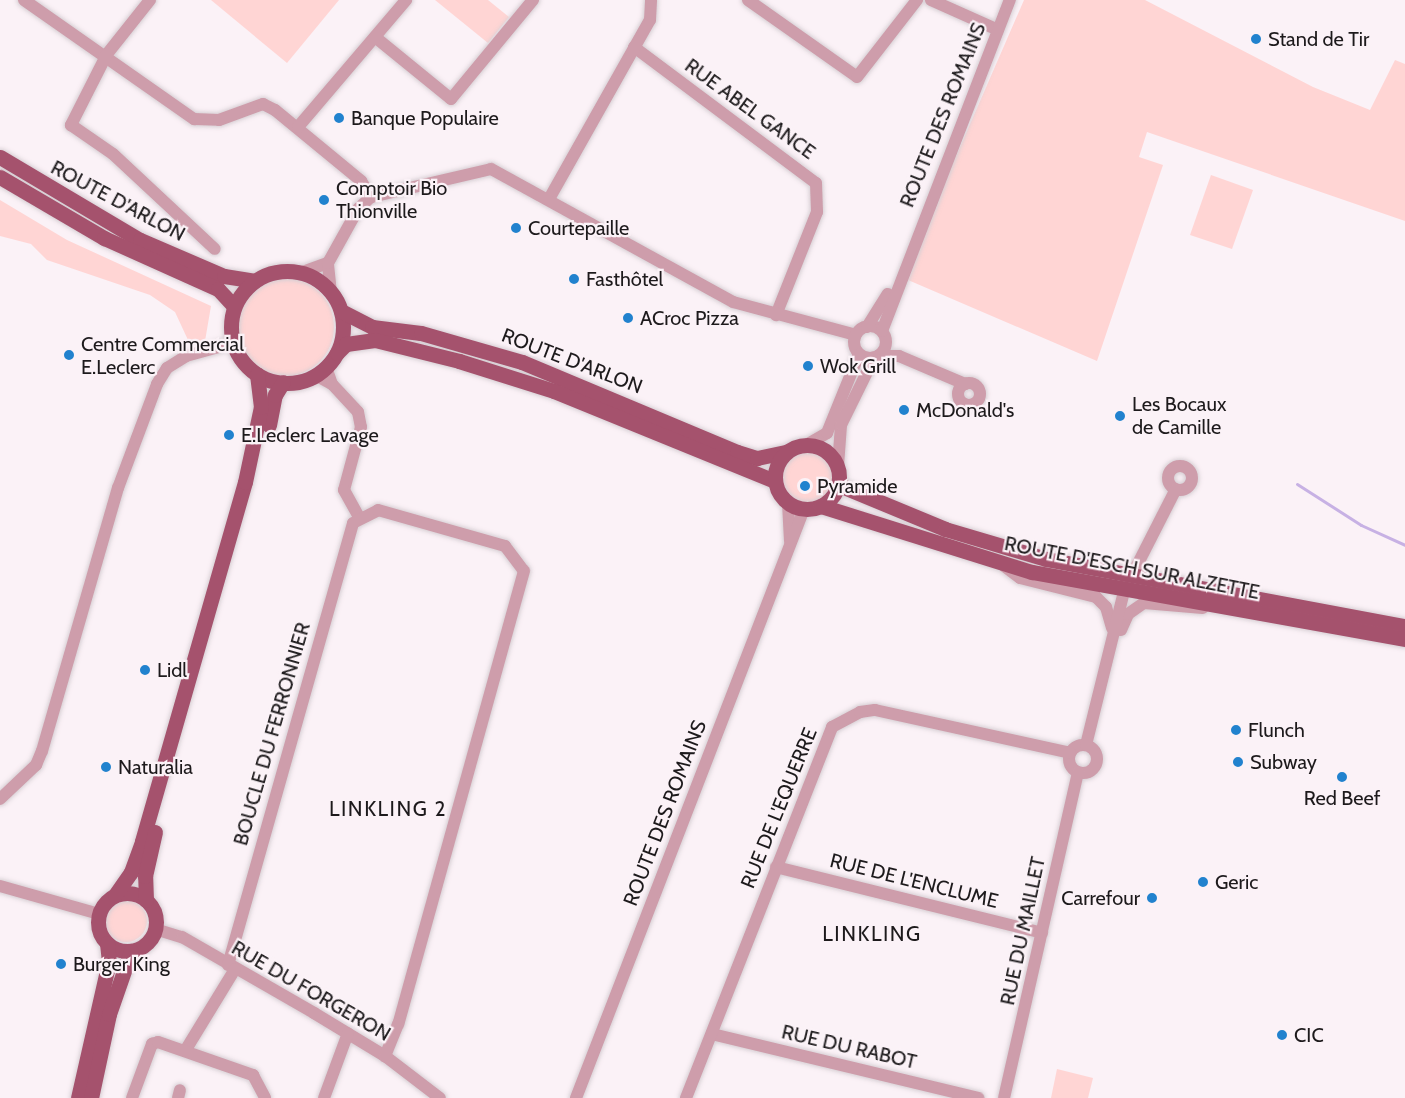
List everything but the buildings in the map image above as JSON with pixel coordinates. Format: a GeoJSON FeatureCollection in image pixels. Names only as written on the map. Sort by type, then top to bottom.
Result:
{"type":"FeatureCollection","features":[{"type":"Feature","properties":{"kind":"main road","name":"ROUTE D'ARLON"},"geometry":{"type":"LineString","coordinates":[[0,157],[140,240],[224,276],[255,281]]}},
{"type":"Feature","properties":{"kind":"main road","name":"ROUTE D'ARLON"},"geometry":{"type":"LineString","coordinates":[[0,177],[104,238],[218,289],[234,306]]}},
{"type":"Feature","properties":{"kind":"main road"},"geometry":{"type":"LineString","coordinates":[[78,1098],[109,962],[107,943],[99,930],[99,914],[131,872],[142,842],[245,482],[261,407],[257,374],[233,343],[234,306],[255,281],[279,271],[300,273],[332,293],[341,311],[343,332],[337,352],[320,371],[283,382],[257,374]]}},
{"type":"Feature","properties":{"kind":"main road","name":"ROUTE D'ARLON"},"geometry":{"type":"LineString","coordinates":[[341,311],[372,327],[421,333],[522,362],[737,452],[757,458],[786,452]]}},
{"type":"Feature","properties":{"kind":"main road","name":"ROUTE D'ARLON"},"geometry":{"type":"LineString","coordinates":[[337,352],[346,344],[375,340],[459,361],[554,391],[774,481]]}},
{"type":"Feature","properties":{"kind":"main road"},"geometry":{"type":"LineString","coordinates":[[146,900],[149,854],[263,457],[275,395],[283,382]]}},
{"type":"Feature","properties":{"kind":"main road"},"geometry":{"type":"LineString","coordinates":[[808,444],[826,451],[838,466],[839,485],[821,506],[804,510],[788,503],[774,481],[786,452],[808,444]]}},
{"type":"Feature","properties":{"kind":"main road"},"geometry":{"type":"LineString","coordinates":[[839,485],[993,545],[1132,576],[1405,626]]}},
{"type":"Feature","properties":{"kind":"main road","name":"ROUTE D'ESCH SUR ALZETTE"},"geometry":{"type":"LineString","coordinates":[[821,506],[1002,565],[1124,591],[1405,639]]}},
{"type":"Feature","properties":{"kind":"main road"},"geometry":{"type":"LineString","coordinates":[[107,943],[131,951],[146,944],[155,929],[155,913],[146,900],[131,893],[115,895]]}},
{"type":"Feature","properties":{"kind":"main road"},"geometry":{"type":"LineString","coordinates":[[91,1098],[109,1014],[131,951]]}},
{"type":"Feature","properties":{"kind":"street"},"geometry":{"type":"LineString","coordinates":[[24,0],[87,48],[106,54],[194,119],[219,120],[263,104],[298,126],[361,181],[371,197]]}},
{"type":"Feature","properties":{"kind":"street"},"geometry":{"type":"LineString","coordinates":[[150,0],[106,54],[71,125],[156,191],[215,249]]}},
{"type":"Feature","properties":{"kind":"street"},"geometry":{"type":"LineString","coordinates":[[298,126],[406,0]]}},
{"type":"Feature","properties":{"kind":"street"},"geometry":{"type":"LineString","coordinates":[[375,37],[451,99],[533,0]]}},
{"type":"Feature","properties":{"kind":"street"},"geometry":{"type":"LineString","coordinates":[[549,199],[650,20],[651,0]]}},
{"type":"Feature","properties":{"kind":"street"},"geometry":{"type":"LineString","coordinates":[[748,0],[857,77],[917,0]]}},
{"type":"Feature","properties":{"kind":"street"},"geometry":{"type":"LineString","coordinates":[[931,0],[998,30]]}},
{"type":"Feature","properties":{"kind":"street","name":"ROUTE DES ROMAINS"},"geometry":{"type":"LineString","coordinates":[[838,466],[841,425],[884,337],[912,244],[1010,0]]}},
{"type":"Feature","properties":{"kind":"street","name":"RUE ABEL GANCE"},"geometry":{"type":"LineString","coordinates":[[634,47],[816,183],[817,212],[776,315]]}},
{"type":"Feature","properties":{"kind":"street"},"geometry":{"type":"LineString","coordinates":[[332,293],[328,263],[358,209],[371,197],[491,169],[549,199],[699,286],[776,315],[856,335],[859,354],[834,421],[820,440],[808,444]]}},
{"type":"Feature","properties":{"kind":"street","name":"ROUTE DES ROMAINS"},"geometry":{"type":"LineString","coordinates":[[856,335],[867,327],[912,244]]}},
{"type":"Feature","properties":{"kind":"street"},"geometry":{"type":"LineString","coordinates":[[300,273],[328,263]]}},
{"type":"Feature","properties":{"kind":"street"},"geometry":{"type":"LineString","coordinates":[[867,327],[884,337],[899,356]]}},
{"type":"Feature","properties":{"kind":"street"},"geometry":{"type":"LineString","coordinates":[[0,799],[36,765],[42,751],[118,488],[158,384],[167,369],[186,357],[233,343]]}},
{"type":"Feature","properties":{"kind":"street"},"geometry":{"type":"LineString","coordinates":[[859,354],[876,357],[899,356],[965,384]]}},
{"type":"Feature","properties":{"kind":"street"},"geometry":{"type":"LineString","coordinates":[[320,371],[358,412],[361,427],[344,490],[359,517],[378,510],[505,546],[524,571],[398,1024],[385,1056]]}},
{"type":"Feature","properties":{"kind":"street"},"geometry":{"type":"LineString","coordinates":[[1086,745],[1096,752],[1097,763],[1089,771],[1078,772],[1071,766],[1070,753],[1086,745],[1124,591],[1176,489]]}},
{"type":"Feature","properties":{"kind":"street","name":"ROUTE DES ROMAINS"},"geometry":{"type":"LineString","coordinates":[[788,503],[790,542]]}},
{"type":"Feature","properties":{"kind":"street","name":"ROUTE DES ROMAINS"},"geometry":{"type":"LineString","coordinates":[[576,1098],[804,510]]}},
{"type":"Feature","properties":{"kind":"street","name":"BOUCLE DU FERRONNIER"},"geometry":{"type":"LineString","coordinates":[[185,1051],[231,967],[347,535],[359,517]]}},
{"type":"Feature","properties":{"kind":"street"},"geometry":{"type":"LineString","coordinates":[[1002,565],[1020,578],[1096,597],[1110,615],[1113,636]]}},
{"type":"Feature","properties":{"kind":"street"},"geometry":{"type":"LineString","coordinates":[[1106,664],[1124,619],[1136,606],[1149,603],[1224,608]]}},
{"type":"Feature","properties":{"kind":"street","name":"RUE DE L'EQUERRE"},"geometry":{"type":"LineString","coordinates":[[686,1098],[832,727],[860,712],[875,710],[1070,753]]}},
{"type":"Feature","properties":{"kind":"street","name":"RUE DU MAILLET"},"geometry":{"type":"LineString","coordinates":[[1004,1098],[1078,772]]}},
{"type":"Feature","properties":{"kind":"street","name":"RUE DE L'ENCLUME"},"geometry":{"type":"LineString","coordinates":[[776,867],[1042,933]]}},
{"type":"Feature","properties":{"kind":"street"},"geometry":{"type":"LineString","coordinates":[[0,885],[99,914]]}},
{"type":"Feature","properties":{"kind":"street","name":"RUE DU FORGERON"},"geometry":{"type":"LineString","coordinates":[[155,929],[182,937],[348,1033],[385,1056],[440,1098]]}},
{"type":"Feature","properties":{"kind":"street"},"geometry":{"type":"LineString","coordinates":[[324,1098],[348,1033]]}},
{"type":"Feature","properties":{"kind":"street","name":"RUE DU RABOT"},"geometry":{"type":"LineString","coordinates":[[712,1034],[978,1098]]}},
{"type":"Feature","properties":{"kind":"street"},"geometry":{"type":"LineString","coordinates":[[132,1098],[152,1044],[158,1042],[254,1075],[265,1098]]}},
{"type":"Feature","properties":{"kind":"shaded area"},"geometry":{"type":"Polygon","coordinates":[[[211,0],[339,0],[287,63],[211,0]]]}},
{"type":"Feature","properties":{"kind":"shaded area"},"geometry":{"type":"Polygon","coordinates":[[[435,0],[488,0],[509,17],[488,43],[435,0]]]}},
{"type":"Feature","properties":{"kind":"shaded area"},"geometry":{"type":"Polygon","coordinates":[[[1024,0],[1145,0],[1313,87],[1370,110],[1395,60],[1405,64],[1405,221],[1147,132],[1139,157],[1163,165],[1097,361],[908,280],[944,184],[1024,0]]]}},
{"type":"Feature","properties":{"kind":"shaded area"},"geometry":{"type":"Polygon","coordinates":[[[1211,175],[1253,190],[1232,249],[1190,235],[1211,175]]]}},
{"type":"Feature","properties":{"kind":"shaded area"},"geometry":{"type":"Polygon","coordinates":[[[0,200],[67,240],[211,306],[205,341],[188,340],[175,312],[150,295],[47,260],[31,244],[0,236],[0,200]]]}},
{"type":"Feature","properties":{"kind":"shaded area"},"geometry":{"type":"Polygon","coordinates":[[[285,278],[304,281],[320,292],[331,308],[334,327],[331,346],[320,362],[304,373],[285,376],[266,373],[250,362],[239,346],[236,327],[239,308],[250,292],[266,281],[285,278]]]}},
{"type":"Feature","properties":{"kind":"shaded area"},"geometry":{"type":"Polygon","coordinates":[[[808,451],[818,453],[827,459],[833,468],[835,478],[833,488],[827,497],[818,503],[808,505],[798,503],[789,497],[783,488],[781,478],[783,468],[789,459],[798,453],[808,451]]]}},
{"type":"Feature","properties":{"kind":"shaded area"},"geometry":{"type":"Polygon","coordinates":[[[126,900],[141,906],[147,921],[141,936],[126,942],[111,936],[105,921],[111,906],[126,900]]]}},
{"type":"Feature","properties":{"kind":"shaded area"},"geometry":{"type":"Polygon","coordinates":[[[1057,1069],[1093,1078],[1088,1098],[1051,1098],[1057,1069]]]}},
{"type":"Feature","properties":{"kind":"waterway"},"geometry":{"type":"LineString","coordinates":[[1297,484],[1361,525],[1405,545]]}},
{"type":"Feature","properties":{"kind":"place","name":"Stand de Tir"},"geometry":{"type":"Point","coordinates":[1256,39]}},
{"type":"Feature","properties":{"kind":"place","name":"Banque Populaire"},"geometry":{"type":"Point","coordinates":[339,118]}},
{"type":"Feature","properties":{"kind":"place","name":"Comptoir Bio Thionville"},"geometry":{"type":"Point","coordinates":[324,200]}},
{"type":"Feature","properties":{"kind":"place","name":"Courtepaille"},"geometry":{"type":"Point","coordinates":[516,228]}},
{"type":"Feature","properties":{"kind":"place","name":"Fasthôtel"},"geometry":{"type":"Point","coordinates":[574,279]}},
{"type":"Feature","properties":{"kind":"place","name":"ACroc Pizza"},"geometry":{"type":"Point","coordinates":[628,318]}},
{"type":"Feature","properties":{"kind":"place","name":"Centre Commercial E.Leclerc"},"geometry":{"type":"Point","coordinates":[69,355]}},
{"type":"Feature","properties":{"kind":"place","name":"Wok Grill"},"geometry":{"type":"Point","coordinates":[808,366]}},
{"type":"Feature","properties":{"kind":"place","name":"McDonald's"},"geometry":{"type":"Point","coordinates":[904,410]}},
{"type":"Feature","properties":{"kind":"place","name":"Les Bocaux de Camille"},"geometry":{"type":"Point","coordinates":[1120,416]}},
{"type":"Feature","properties":{"kind":"place","name":"E.Leclerc Lavage"},"geometry":{"type":"Point","coordinates":[229,435]}},
{"type":"Feature","properties":{"kind":"place","name":"Pyramide"},"geometry":{"type":"Point","coordinates":[805,486]}},
{"type":"Feature","properties":{"kind":"place","name":"Lidl"},"geometry":{"type":"Point","coordinates":[145,670]}},
{"type":"Feature","properties":{"kind":"place","name":"Flunch"},"geometry":{"type":"Point","coordinates":[1236,730]}},
{"type":"Feature","properties":{"kind":"place","name":"Subway"},"geometry":{"type":"Point","coordinates":[1238,762]}},
{"type":"Feature","properties":{"kind":"place","name":"Naturalia"},"geometry":{"type":"Point","coordinates":[106,767]}},
{"type":"Feature","properties":{"kind":"place","name":"Red Beef"},"geometry":{"type":"Point","coordinates":[1342,777]}},
{"type":"Feature","properties":{"kind":"place","name":"Geric"},"geometry":{"type":"Point","coordinates":[1203,882]}},
{"type":"Feature","properties":{"kind":"place","name":"Carrefour"},"geometry":{"type":"Point","coordinates":[1152,898]}},
{"type":"Feature","properties":{"kind":"place","name":"Burger King"},"geometry":{"type":"Point","coordinates":[61,964]}},
{"type":"Feature","properties":{"kind":"place","name":"CIC"},"geometry":{"type":"Point","coordinates":[1282,1035]}},
{"type":"Feature","properties":{"kind":"district","name":"LINKLING 2"},"geometry":{"type":"Point","coordinates":[388,809]}},
{"type":"Feature","properties":{"kind":"district","name":"LINKLING"},"geometry":{"type":"Point","coordinates":[872,934]}}]}
